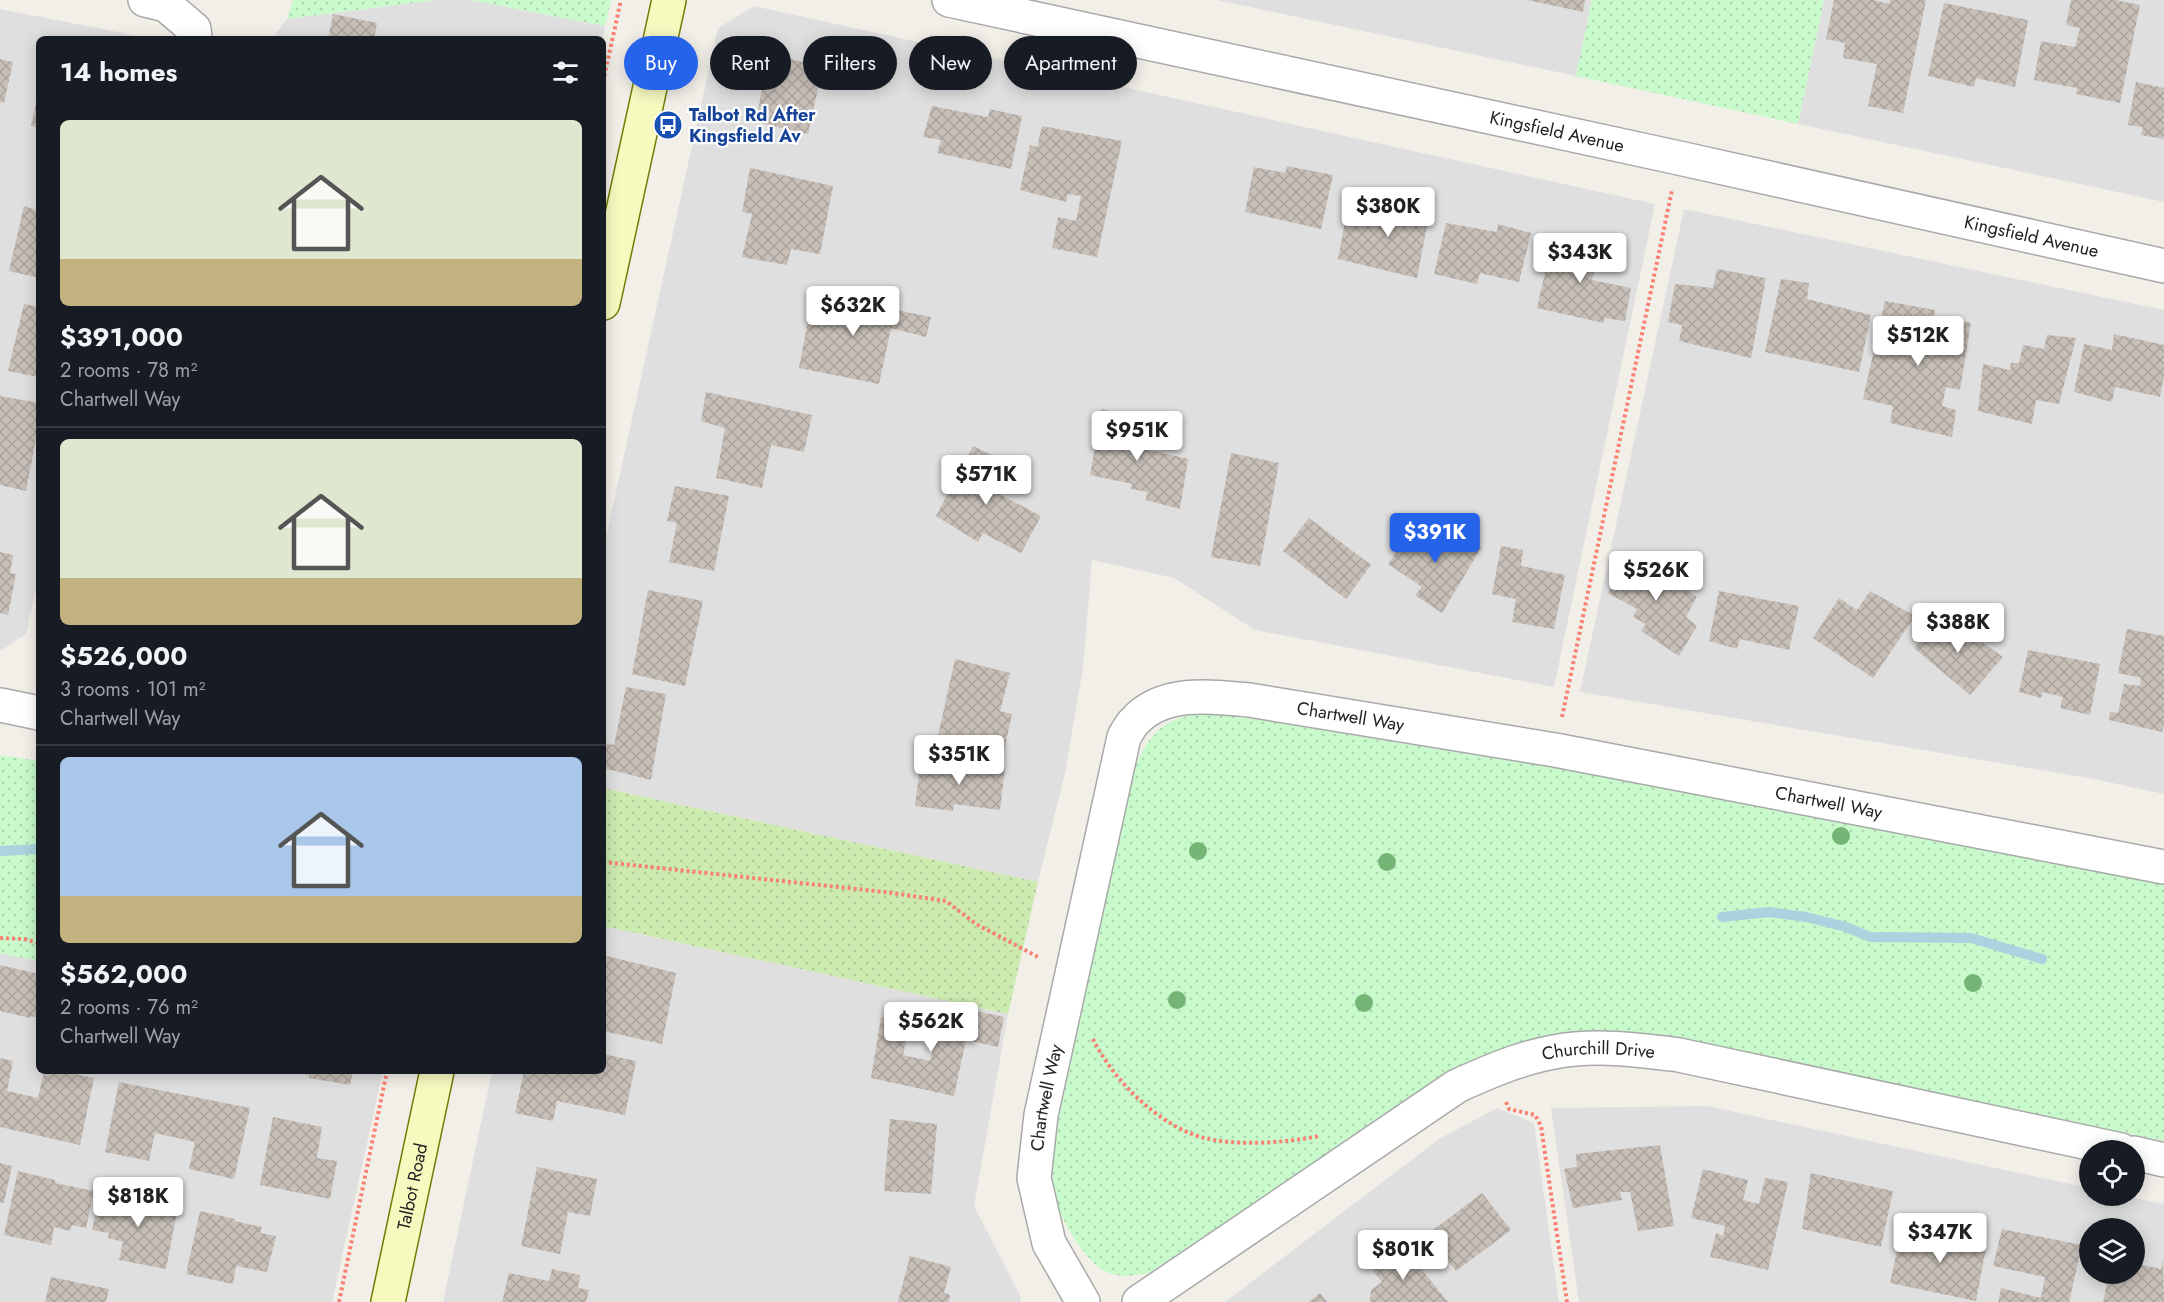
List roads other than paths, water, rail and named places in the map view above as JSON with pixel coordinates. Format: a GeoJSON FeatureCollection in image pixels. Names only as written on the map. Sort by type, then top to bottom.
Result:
{"type":"FeatureCollection","features":[{"type":"Feature","properties":{"kind":"main road"},"geometry":{"type":"LineString","coordinates":[[606,289],[669,0]]}},
{"type":"Feature","properties":{"kind":"main road","name":"Talbot Road"},"geometry":{"type":"LineString","coordinates":[[388,1302],[436,1074]]}},
{"type":"Feature","properties":{"kind":"street"},"geometry":{"type":"LineString","coordinates":[[145,0],[166,4],[194,29],[195,36]]}},
{"type":"Feature","properties":{"kind":"street","name":"Kingsfield Avenue"},"geometry":{"type":"LineString","coordinates":[[949,0],[2164,266]]}},
{"type":"Feature","properties":{"kind":"street","name":"Chartwell Way"},"geometry":{"type":"LineString","coordinates":[[1083,1302],[1049,1243],[1034,1178],[1041,1115],[1124,738],[1134,722],[1166,701],[1205,695],[1249,700],[1555,750],[2164,867]]}},
{"type":"Feature","properties":{"kind":"street"},"geometry":{"type":"LineString","coordinates":[[0,705],[36,712]]}},
{"type":"Feature","properties":{"kind":"street","name":"Churchill Drive"},"geometry":{"type":"LineString","coordinates":[[1139,1302],[1457,1086],[1497,1069],[1555,1051],[1595,1048],[1680,1055],[2079,1141]]}},
{"type":"Feature","properties":{"kind":"street"},"geometry":{"type":"LineString","coordinates":[[2145,1156],[2164,1160]]}},
{"type":"Feature","properties":{"kind":"waterway"},"geometry":{"type":"LineString","coordinates":[[0,851],[36,849]]}},
{"type":"Feature","properties":{"kind":"waterway"},"geometry":{"type":"LineString","coordinates":[[1722,917],[1769,912],[1806,917],[1846,927],[1870,937],[1971,938],[2042,959]]}},
{"type":"Feature","properties":{"kind":"place","name":"Talbot Rd After Kingsfield Av"},"geometry":{"type":"Point","coordinates":[668,125]}}]}
